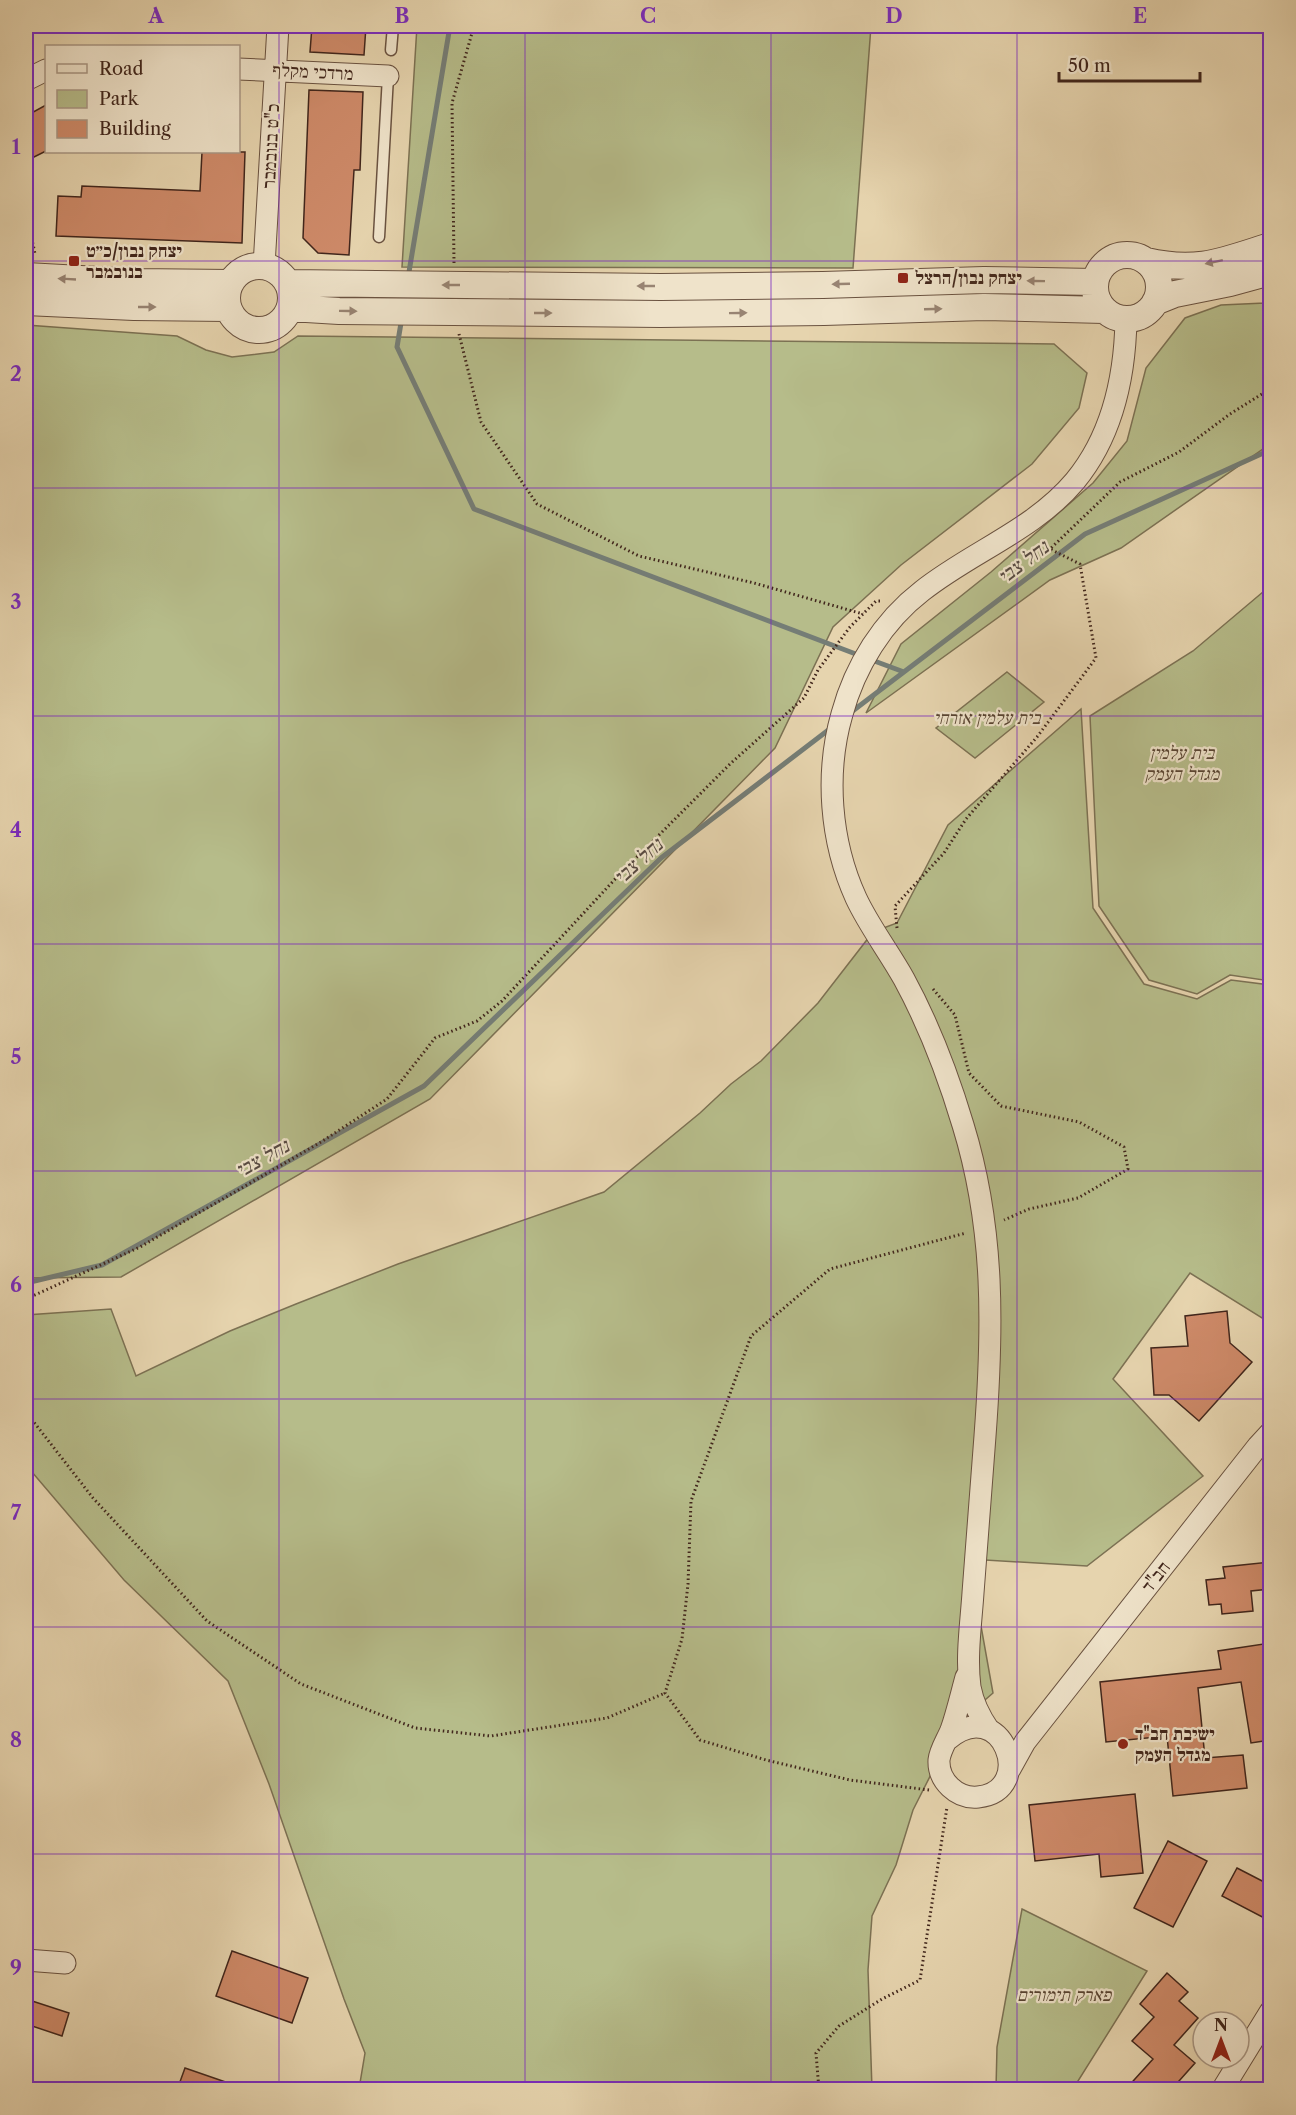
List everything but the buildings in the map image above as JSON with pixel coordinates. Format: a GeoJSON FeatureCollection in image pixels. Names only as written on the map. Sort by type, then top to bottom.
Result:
{"type":"FeatureCollection","features":[{"type":"Feature","properties":{"kind":"street","name":"כ\"ט בנובמבר"},"geometry":{"type":"LineString","coordinates":[[264,266],[278,26]]}},
{"type":"Feature","properties":{"kind":"street","name":"מרדכי מקלף"},"geometry":{"type":"LineString","coordinates":[[240,69],[388,76]]}},
{"type":"Feature","properties":{"kind":"street"},"geometry":{"type":"LineString","coordinates":[[26,80],[45,70]]}},
{"type":"Feature","properties":{"kind":"street"},"geometry":{"type":"LineString","coordinates":[[969,1664],[939,1761],[946,1783],[954,1791],[965,1796],[976,1797],[988,1795],[998,1789],[1010,1768],[1010,1757],[1006,1746],[982,1720],[969,1682],[990,1370],[992,1304],[986,1227],[972,1155],[935,1043],[904,979],[862,910],[841,856],[832,803],[832,761],[836,735],[850,688],[882,631],[918,594],[1036,516],[1073,483],[1095,452],[1107,425],[1124,364],[1115,315],[1096,297],[1094,282],[1104,264],[1116,256],[1132,255],[1167,266],[1189,267],[1218,262],[1270,246]]}},
{"type":"Feature","properties":{"kind":"street"},"geometry":{"type":"LineString","coordinates":[[289,295],[339,311],[754,313],[984,307],[1142,316],[1155,302],[1159,287],[1158,277],[1146,261]]}},
{"type":"Feature","properties":{"kind":"street"},"geometry":{"type":"LineString","coordinates":[[264,266],[278,272],[289,295],[285,317],[278,324],[259,330],[240,324],[233,317],[229,295],[244,269],[264,266]]}},
{"type":"Feature","properties":{"kind":"street"},"geometry":{"type":"LineString","coordinates":[[1155,302],[1175,294],[1270,272]]}},
{"type":"Feature","properties":{"kind":"street"},"geometry":{"type":"LineString","coordinates":[[31,277],[135,282],[229,295]]}},
{"type":"Feature","properties":{"kind":"street"},"geometry":{"type":"LineString","coordinates":[[289,295],[454,285],[742,286],[984,280],[1094,282]]}},
{"type":"Feature","properties":{"kind":"street"},"geometry":{"type":"LineString","coordinates":[[26,302],[134,307],[229,295]]}},
{"type":"Feature","properties":{"kind":"street","name":"חב\"ד"},"geometry":{"type":"LineString","coordinates":[[1010,1768],[1041,1721],[1257,1446],[1270,1433]]}},
{"type":"Feature","properties":{"kind":"street","name":"חב\"ד"},"geometry":{"type":"LineString","coordinates":[[991,1732],[1012,1733],[1041,1721]]}},
{"type":"Feature","properties":{"kind":"street"},"geometry":{"type":"LineString","coordinates":[[947,1740],[956,1732],[966,1728],[978,1727],[991,1732]]}},
{"type":"Feature","properties":{"kind":"street"},"geometry":{"type":"LineString","coordinates":[[26,1960],[65,1963]]}},
{"type":"Feature","properties":{"kind":"street"},"geometry":{"type":"LineString","coordinates":[[1221,2090],[1270,2012]]}},
{"type":"Feature","properties":{"kind":"lane"},"geometry":{"type":"LineString","coordinates":[[391,50],[393,26]]}},
{"type":"Feature","properties":{"kind":"lane"},"geometry":{"type":"LineString","coordinates":[[379,237],[388,76]]}},
{"type":"Feature","properties":{"kind":"path"},"geometry":{"type":"LineString","coordinates":[[454,285],[452,103],[474,26]]}},
{"type":"Feature","properties":{"kind":"path"},"geometry":{"type":"LineString","coordinates":[[26,221],[33,244],[31,277]]}},
{"type":"Feature","properties":{"kind":"path"},"geometry":{"type":"LineString","coordinates":[[453,312],[481,422],[537,504],[639,556],[754,583],[863,614]]}},
{"type":"Feature","properties":{"kind":"path"},"geometry":{"type":"LineString","coordinates":[[898,934],[896,906],[944,853],[966,819],[1037,737],[1096,658],[1080,564],[1050,549],[1120,482],[1179,452],[1230,414],[1270,389]]}},
{"type":"Feature","properties":{"kind":"path"},"geometry":{"type":"LineString","coordinates":[[26,1299],[141,1247],[321,1142],[387,1099],[435,1038],[477,1022],[502,1001],[618,876],[731,763],[804,698],[818,670],[850,627],[876,601],[918,594]]}},
{"type":"Feature","properties":{"kind":"path"},"geometry":{"type":"LineString","coordinates":[[26,1412],[93,1498],[207,1621],[301,1684],[415,1728],[491,1736],[606,1718],[665,1693],[682,1638],[688,1584],[691,1501],[751,1336],[830,1269],[986,1227],[1029,1209],[1078,1198],[1128,1169],[1124,1147],[1078,1122],[1001,1106],[969,1072],[955,1015],[927,982]]}},
{"type":"Feature","properties":{"kind":"path"},"geometry":{"type":"LineString","coordinates":[[665,1693],[700,1740],[766,1760],[850,1780],[937,1792]]}},
{"type":"Feature","properties":{"kind":"path"},"geometry":{"type":"LineString","coordinates":[[819,2090],[816,2053],[839,2026],[920,1980],[947,1803]]}},
{"type":"Feature","properties":{"kind":"green space"},"geometry":{"type":"Polygon","coordinates":[[[417,26],[871,26],[853,268],[402,267],[417,26]]]}},
{"type":"Feature","properties":{"kind":"green space"},"geometry":{"type":"Polygon","coordinates":[[[1270,300],[1270,444],[1121,548],[1050,580],[866,713],[901,644],[991,572],[1093,483],[1127,441],[1146,368],[1185,318],[1221,305],[1265,303],[1270,300]]]}},
{"type":"Feature","properties":{"kind":"green space"},"geometry":{"type":"Polygon","coordinates":[[[26,325],[177,336],[206,350],[232,357],[274,352],[298,336],[1054,344],[1087,373],[1079,408],[1032,464],[901,565],[833,627],[775,748],[430,1099],[121,1277],[26,1278],[26,325]]]}},
{"type":"Feature","properties":{"kind":"green space","name":"בית עלמין מגדל העמק"},"geometry":{"type":"Polygon","coordinates":[[[1270,586],[1270,981],[1230,975],[1197,994],[1149,980],[1099,906],[1090,716],[1193,651],[1270,586]]]}},
{"type":"Feature","properties":{"kind":"green space","name":"בית עלמין אזרחי"},"geometry":{"type":"Polygon","coordinates":[[[1007,672],[1044,702],[975,758],[936,728],[1007,672]]]}},
{"type":"Feature","properties":{"kind":"green space"},"geometry":{"type":"Polygon","coordinates":[[[1081,709],[1093,908],[1144,984],[1197,999],[1231,980],[1270,985],[1270,1323],[1190,1273],[1113,1379],[1203,1476],[1087,1566],[969,1559],[993,1693],[956,1725],[913,1810],[896,1865],[872,1916],[868,1970],[872,2089],[359,2089],[365,2053],[269,1784],[228,1681],[124,1580],[26,1465],[26,1315],[111,1309],[136,1376],[230,1331],[296,1304],[398,1264],[604,1192],[761,1061],[818,1003],[873,932],[897,923],[948,825],[1081,709]]]}},
{"type":"Feature","properties":{"kind":"green space","name":"פארק תימורים"},"geometry":{"type":"Polygon","coordinates":[[[1022,1909],[1147,1971],[1073,2089],[996,2089],[997,2047],[1022,1909]]]}},
{"type":"Feature","properties":{"kind":"waterway"},"geometry":{"type":"LineString","coordinates":[[408,278],[450,26]]}},
{"type":"Feature","properties":{"kind":"waterway"},"geometry":{"type":"LineString","coordinates":[[402,317],[397,347],[474,509],[861,656]]}},
{"type":"Feature","properties":{"kind":"waterway","name":"נחל צבי"},"geometry":{"type":"LineString","coordinates":[[850,713],[1085,534],[1270,450]]}},
{"type":"Feature","properties":{"kind":"waterway"},"geometry":{"type":"LineString","coordinates":[[869,659],[904,672]]}},
{"type":"Feature","properties":{"kind":"waterway","name":"נחל צבי"},"geometry":{"type":"LineString","coordinates":[[26,1283],[102,1265],[424,1086],[661,858],[831,728]]}},
{"type":"Feature","properties":{"kind":"place","name":"יצחק נבון/כ״ט בנובמבר"},"geometry":{"type":"Point","coordinates":[74,261]}},
{"type":"Feature","properties":{"kind":"place","name":"יצחק נבון/הרצל"},"geometry":{"type":"Point","coordinates":[903,278]}},
{"type":"Feature","properties":{"kind":"place","name":"ישיבת חב\"ד מגדל העמק"},"geometry":{"type":"Point","coordinates":[1123,1744]}}]}
